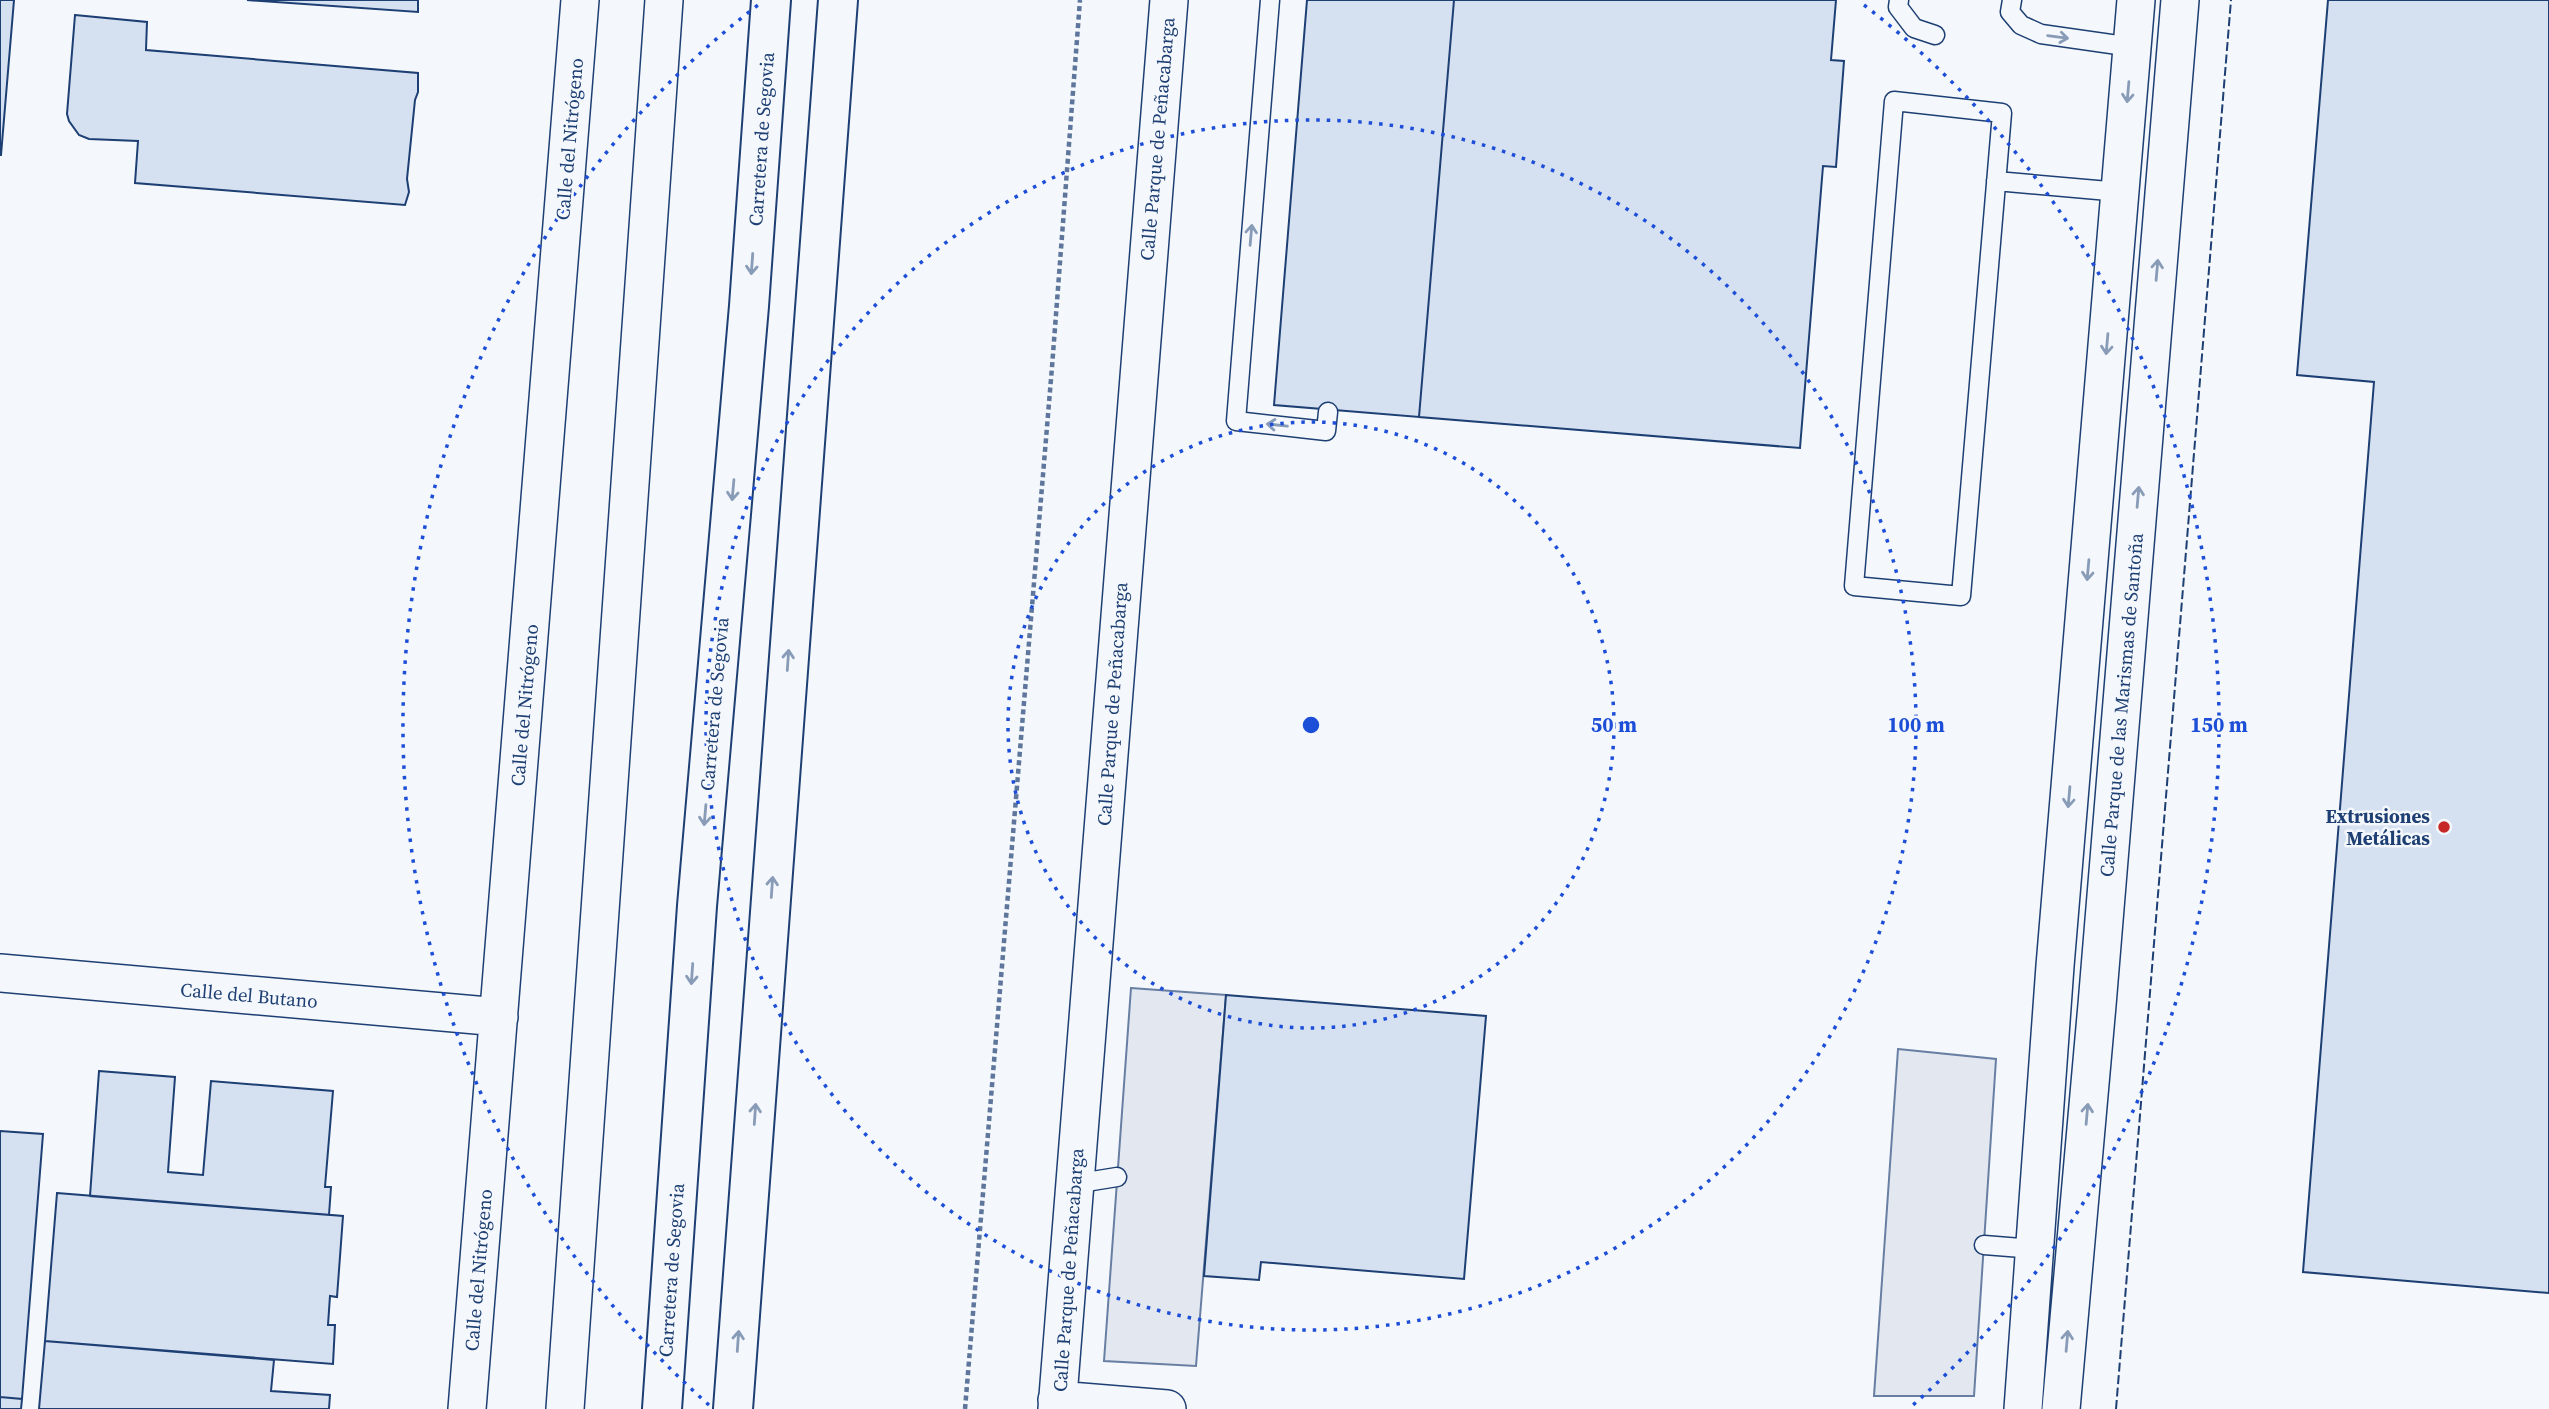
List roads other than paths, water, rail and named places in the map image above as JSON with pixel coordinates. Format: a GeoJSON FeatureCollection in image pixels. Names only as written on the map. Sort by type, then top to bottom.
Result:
{"type":"FeatureCollection","features":[{"type":"Feature","properties":{"kind":"highway","name":"Carretera de Segovia"},"geometry":{"type":"LineString","coordinates":[[662,1409],[697,906],[747,320],[771,0]]}},
{"type":"Feature","properties":{"kind":"highway"},"geometry":{"type":"LineString","coordinates":[[733,1409],[838,0]]}},
{"type":"Feature","properties":{"kind":"street","name":"Calle del Nitrógeno"},"geometry":{"type":"LineString","coordinates":[[467,1409],[580,0]]}},
{"type":"Feature","properties":{"kind":"street"},"geometry":{"type":"LineString","coordinates":[[565,1409],[664,0]]}},
{"type":"Feature","properties":{"kind":"street","name":"Calle Parque de Peñacabarga"},"geometry":{"type":"LineString","coordinates":[[1057,1404],[1169,0]]}},
{"type":"Feature","properties":{"kind":"street"},"geometry":{"type":"LineString","coordinates":[[2023,1409],[2055,965],[2136,0]]}},
{"type":"Feature","properties":{"kind":"street","name":"Calle Parque de las Marismas de Santoña"},"geometry":{"type":"LineString","coordinates":[[2061,1409],[2179,0]]}},
{"type":"Feature","properties":{"kind":"street","name":"Calle del Butano"},"geometry":{"type":"LineString","coordinates":[[0,973],[499,1017]]}},
{"type":"Feature","properties":{"kind":"street"},"geometry":{"type":"LineString","coordinates":[[1057,1404],[1167,1409]]}},
{"type":"Feature","properties":{"kind":"lane"},"geometry":{"type":"LineString","coordinates":[[1270,0],[1236,421],[1326,430],[1328,412]]}},
{"type":"Feature","properties":{"kind":"lane"},"geometry":{"type":"LineString","coordinates":[[1899,0],[1898,7],[1914,28],[1935,35]]}},
{"type":"Feature","properties":{"kind":"lane"},"geometry":{"type":"LineString","coordinates":[[2012,0],[2010,12],[2021,25],[2041,34],[2132,47]]}},
{"type":"Feature","properties":{"kind":"lane"},"geometry":{"type":"LineString","coordinates":[[1894,101],[2002,113],[1996,181],[1961,596],[1854,586],[1894,101]]}},
{"type":"Feature","properties":{"kind":"lane"},"geometry":{"type":"LineString","coordinates":[[1996,181],[2120,192]]}},
{"type":"Feature","properties":{"kind":"lane"},"geometry":{"type":"LineString","coordinates":[[1074,1184],[1117,1177]]}},
{"type":"Feature","properties":{"kind":"lane"},"geometry":{"type":"LineString","coordinates":[[1984,1245],[2035,1250]]}},
{"type":"Feature","properties":{"kind":"place","name":"Extrusiones Metálicas"},"geometry":{"type":"Point","coordinates":[2444,827]}}]}
